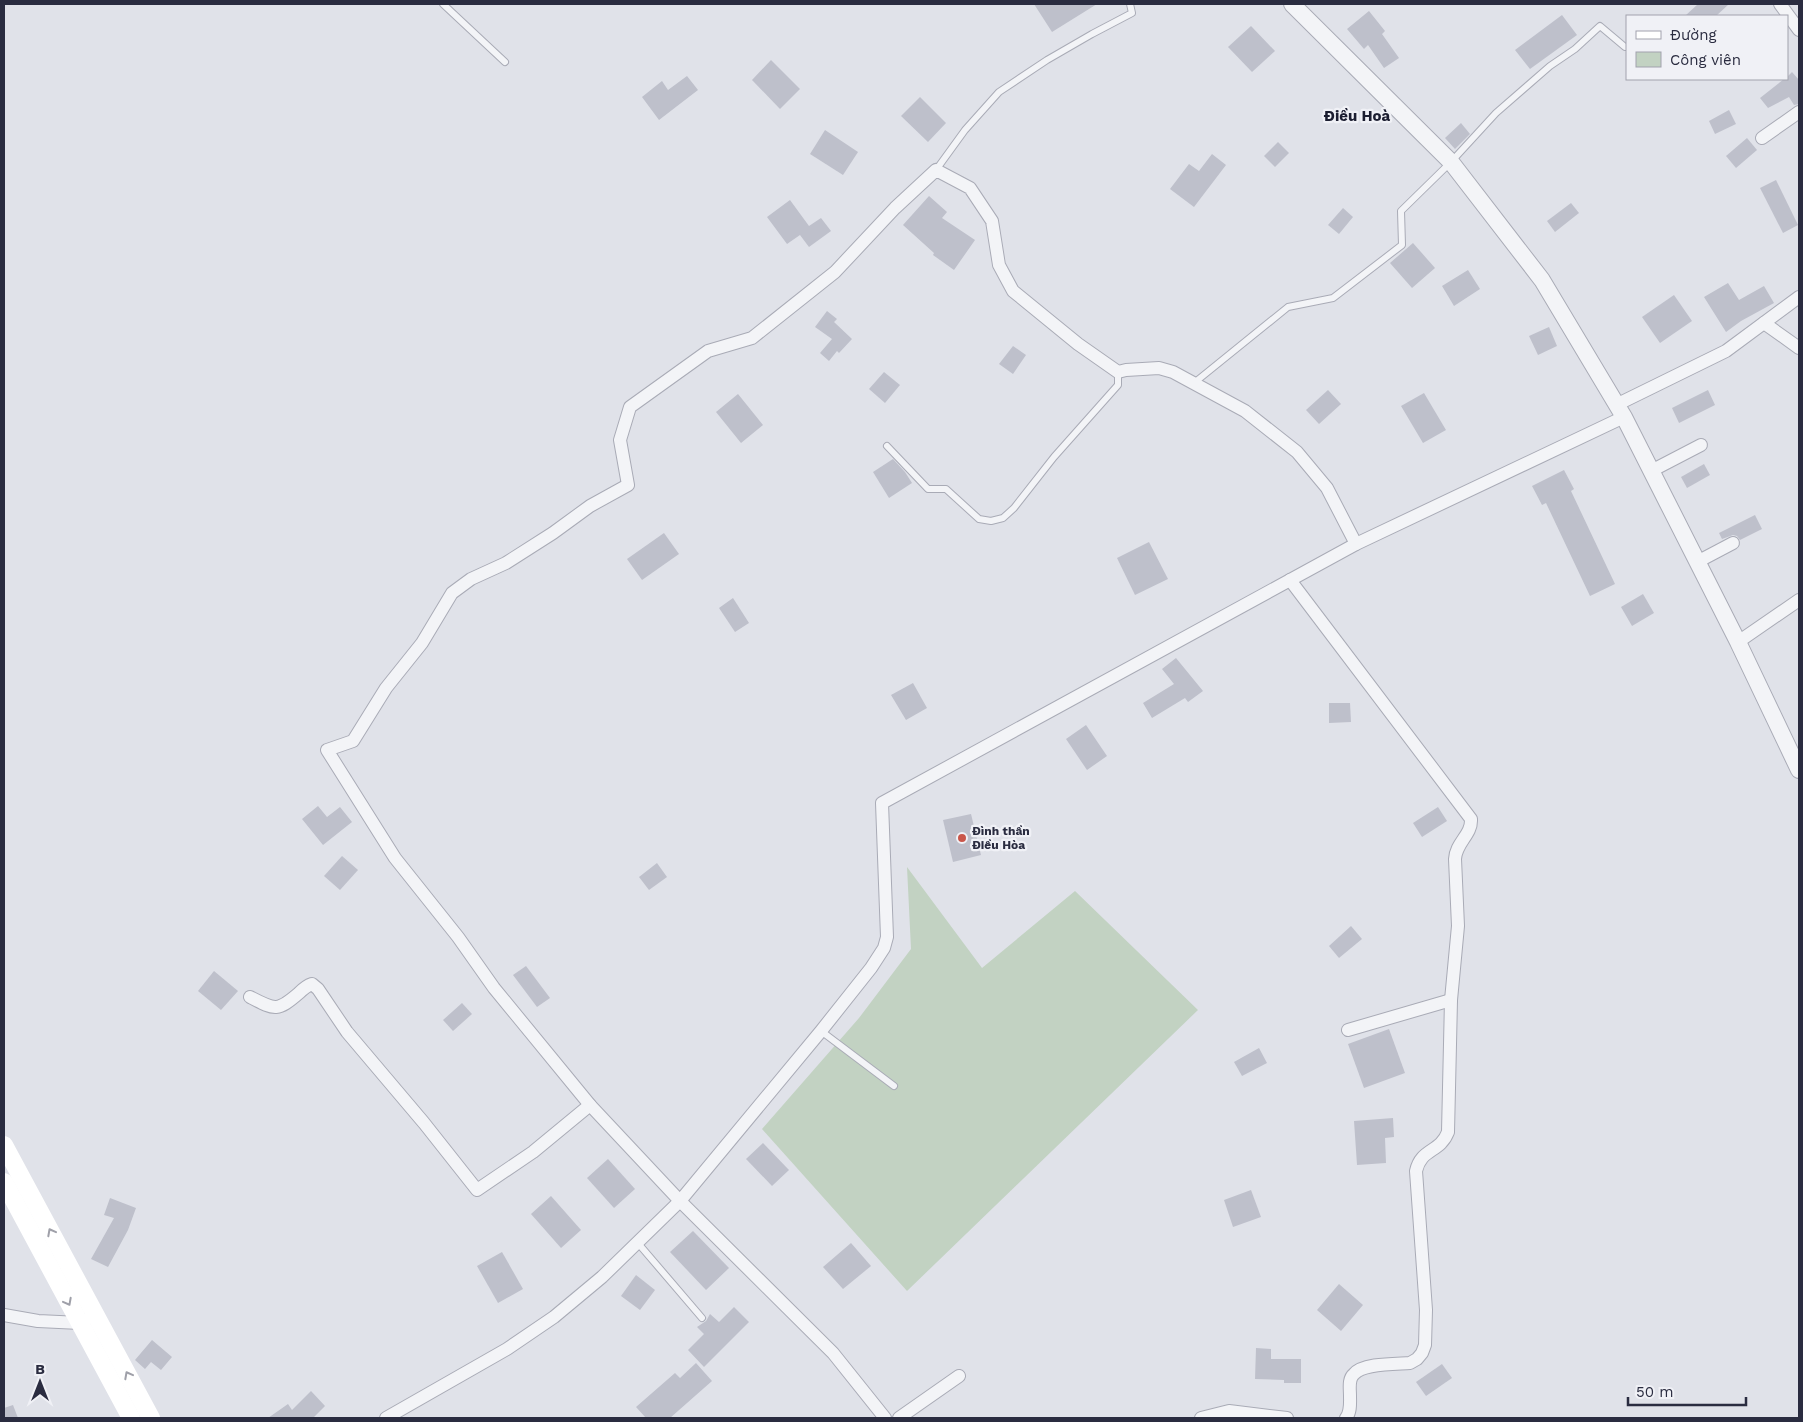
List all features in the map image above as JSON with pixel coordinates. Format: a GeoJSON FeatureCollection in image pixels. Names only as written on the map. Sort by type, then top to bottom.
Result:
{"type":"FeatureCollection","features":[{"type":"Feature","properties":{"kind":"main road"},"geometry":{"type":"LineString","coordinates":[[4,1145],[151,1418]]}},
{"type":"Feature","properties":{"kind":"main road"},"geometry":{"type":"LineString","coordinates":[[4,1182],[131,1418]]}},
{"type":"Feature","properties":{"kind":"street"},"geometry":{"type":"LineString","coordinates":[[1292,4],[1451,162],[1542,280],[1620,411],[1738,642],[1799,770]]}},
{"type":"Feature","properties":{"kind":"street"},"geometry":{"type":"LineString","coordinates":[[1780,4],[1799,30]]}},
{"type":"Feature","properties":{"kind":"street"},"geometry":{"type":"LineString","coordinates":[[1762,138],[1799,112]]}},
{"type":"Feature","properties":{"kind":"street"},"geometry":{"type":"LineString","coordinates":[[885,1418],[833,1353],[680,1201],[590,1105],[494,988],[458,937],[395,858],[327,750],[353,741],[386,688],[422,643],[452,592],[471,579],[506,563],[590,506],[628,485],[620,440],[630,407],[708,351],[752,338],[835,272],[895,208],[936,170],[970,188],[992,221],[999,265],[1013,291],[1078,344],[1118,372],[1159,368],[1173,372],[1245,411],[1297,452],[1327,488],[1356,544]]}},
{"type":"Feature","properties":{"kind":"street"},"geometry":{"type":"LineString","coordinates":[[386,1418],[508,1349],[554,1318],[602,1276],[680,1201],[821,1031],[871,968],[884,948],[887,937],[882,803],[1356,544],[1620,411],[1726,351],[1799,297]]}},
{"type":"Feature","properties":{"kind":"street"},"geometry":{"type":"LineString","coordinates":[[1764,323],[1799,348]]}},
{"type":"Feature","properties":{"kind":"street"},"geometry":{"type":"LineString","coordinates":[[1651,471],[1701,445]]}},
{"type":"Feature","properties":{"kind":"street"},"geometry":{"type":"LineString","coordinates":[[1697,562],[1733,543]]}},
{"type":"Feature","properties":{"kind":"street"},"geometry":{"type":"LineString","coordinates":[[1290,580],[1471,819],[1469,832],[1455,850],[1458,926],[1452,1000],[1448,1132],[1445,1140],[1421,1157],[1416,1171],[1426,1310],[1425,1345],[1422,1353],[1410,1363],[1366,1367],[1353,1374],[1350,1382],[1351,1417]]}},
{"type":"Feature","properties":{"kind":"street"},"geometry":{"type":"LineString","coordinates":[[1738,642],[1799,600]]}},
{"type":"Feature","properties":{"kind":"street"},"geometry":{"type":"LineString","coordinates":[[250,997],[276,1008],[285,1005],[307,986],[312,984],[318,988],[347,1032],[424,1123],[477,1190],[533,1152],[590,1105]]}},
{"type":"Feature","properties":{"kind":"street"},"geometry":{"type":"LineString","coordinates":[[1348,1030],[1452,1000]]}},
{"type":"Feature","properties":{"kind":"street"},"geometry":{"type":"LineString","coordinates":[[4,1315],[38,1321],[80,1323],[96,1315]]}},
{"type":"Feature","properties":{"kind":"street"},"geometry":{"type":"LineString","coordinates":[[899,1418],[959,1376]]}},
{"type":"Feature","properties":{"kind":"street"},"geometry":{"type":"LineString","coordinates":[[1201,1418],[1229,1411],[1287,1418]]}},
{"type":"Feature","properties":{"kind":"lane"},"geometry":{"type":"LineString","coordinates":[[443,4],[505,62]]}},
{"type":"Feature","properties":{"kind":"lane"},"geometry":{"type":"LineString","coordinates":[[936,170],[965,130],[998,92],[1047,60],[1132,13],[1130,4]]}},
{"type":"Feature","properties":{"kind":"lane"},"geometry":{"type":"LineString","coordinates":[[1193,384],[1288,307],[1333,298],[1402,246],[1400,211],[1451,162],[1496,112],[1550,66],[1575,49],[1600,26],[1626,47]]}},
{"type":"Feature","properties":{"kind":"lane"},"geometry":{"type":"LineString","coordinates":[[887,446],[928,489],[946,489],[979,519],[986,521],[997,520],[1003,518],[1014,508],[1054,457],[1118,385],[1118,372]]}},
{"type":"Feature","properties":{"kind":"lane"},"geometry":{"type":"LineString","coordinates":[[821,1031],[894,1086]]}},
{"type":"Feature","properties":{"kind":"lane"},"geometry":{"type":"LineString","coordinates":[[637,1242],[702,1318]]}},
{"type":"Feature","properties":{"kind":"green space"},"geometry":{"type":"Polygon","coordinates":[[[907,867],[982,968],[1075,891],[1198,1010],[907,1291],[762,1129],[859,1018],[911,949],[907,867]]]}},
{"type":"Feature","properties":{"kind":"building"},"geometry":{"type":"Polygon","coordinates":[[[1034,4],[1097,4],[1052,32],[1034,4]]]}},
{"type":"Feature","properties":{"kind":"building"},"geometry":{"type":"Polygon","coordinates":[[[1698,4],[1729,4],[1717,15],[1686,15],[1698,4]]]}},
{"type":"Feature","properties":{"kind":"building"},"geometry":{"type":"Polygon","coordinates":[[[1369,11],[1385,31],[1382,34],[1399,58],[1384,68],[1368,45],[1364,49],[1347,29],[1369,11]]]}},
{"type":"Feature","properties":{"kind":"building"},"geometry":{"type":"Polygon","coordinates":[[[1562,15],[1577,35],[1530,69],[1515,50],[1562,15]]]}},
{"type":"Feature","properties":{"kind":"building"},"geometry":{"type":"Polygon","coordinates":[[[1251,26],[1275,51],[1252,72],[1228,47],[1251,26]]]}},
{"type":"Feature","properties":{"kind":"building"},"geometry":{"type":"Polygon","coordinates":[[[771,60],[800,89],[780,109],[752,80],[771,60]]]}},
{"type":"Feature","properties":{"kind":"building"},"geometry":{"type":"Polygon","coordinates":[[[1792,72],[1799,80],[1799,104],[1794,105],[1789,97],[1768,108],[1760,98],[1783,80],[1788,80],[1788,76],[1792,72]]]}},
{"type":"Feature","properties":{"kind":"building"},"geometry":{"type":"Polygon","coordinates":[[[687,76],[698,90],[659,120],[642,97],[662,81],[668,90],[687,76]]]}},
{"type":"Feature","properties":{"kind":"building"},"geometry":{"type":"Polygon","coordinates":[[[920,97],[946,123],[928,142],[901,116],[920,97]]]}},
{"type":"Feature","properties":{"kind":"building"},"geometry":{"type":"Polygon","coordinates":[[[1729,110],[1736,124],[1715,134],[1709,121],[1729,110]]]}},
{"type":"Feature","properties":{"kind":"building"},"geometry":{"type":"Polygon","coordinates":[[[1461,123],[1470,134],[1455,149],[1445,138],[1461,123]]]}},
{"type":"Feature","properties":{"kind":"building"},"geometry":{"type":"Polygon","coordinates":[[[825,130],[858,152],[843,175],[810,154],[825,130]]]}},
{"type":"Feature","properties":{"kind":"building"},"geometry":{"type":"Polygon","coordinates":[[[1747,138],[1757,150],[1736,168],[1726,156],[1747,138]]]}},
{"type":"Feature","properties":{"kind":"building"},"geometry":{"type":"Polygon","coordinates":[[[1278,142],[1289,153],[1275,167],[1264,156],[1278,142]]]}},
{"type":"Feature","properties":{"kind":"building"},"geometry":{"type":"Polygon","coordinates":[[[1212,154],[1226,165],[1194,207],[1170,189],[1189,164],[1199,171],[1212,154]]]}},
{"type":"Feature","properties":{"kind":"building"},"geometry":{"type":"Polygon","coordinates":[[[1776,180],[1798,225],[1783,233],[1760,188],[1776,180]]]}},
{"type":"Feature","properties":{"kind":"building"},"geometry":{"type":"Polygon","coordinates":[[[929,196],[947,212],[942,218],[975,240],[954,270],[933,255],[934,253],[903,225],[929,196]]]}},
{"type":"Feature","properties":{"kind":"building"},"geometry":{"type":"Polygon","coordinates":[[[790,200],[809,226],[821,218],[831,231],[809,247],[800,235],[787,244],[767,217],[790,200]]]}},
{"type":"Feature","properties":{"kind":"building"},"geometry":{"type":"Polygon","coordinates":[[[1571,203],[1579,213],[1555,232],[1547,221],[1571,203]]]}},
{"type":"Feature","properties":{"kind":"building"},"geometry":{"type":"Polygon","coordinates":[[[1343,208],[1353,217],[1339,234],[1328,225],[1343,208]]]}},
{"type":"Feature","properties":{"kind":"building"},"geometry":{"type":"Polygon","coordinates":[[[1413,243],[1435,268],[1412,288],[1390,263],[1413,243]]]}},
{"type":"Feature","properties":{"kind":"building"},"geometry":{"type":"Polygon","coordinates":[[[1468,270],[1480,289],[1454,306],[1442,286],[1468,270]]]}},
{"type":"Feature","properties":{"kind":"building"},"geometry":{"type":"Polygon","coordinates":[[[1728,283],[1739,300],[1764,286],[1774,303],[1741,321],[1726,332],[1704,297],[1728,283]]]}},
{"type":"Feature","properties":{"kind":"building"},"geometry":{"type":"Polygon","coordinates":[[[1674,295],[1692,321],[1660,343],[1642,317],[1674,295]]]}},
{"type":"Feature","properties":{"kind":"building"},"geometry":{"type":"Polygon","coordinates":[[[827,311],[837,319],[834,322],[852,339],[839,353],[837,351],[829,361],[820,353],[832,339],[815,327],[827,311]]]}},
{"type":"Feature","properties":{"kind":"building"},"geometry":{"type":"Polygon","coordinates":[[[1549,327],[1557,346],[1538,355],[1529,336],[1549,327]]]}},
{"type":"Feature","properties":{"kind":"building"},"geometry":{"type":"Polygon","coordinates":[[[1013,346],[1026,355],[1013,374],[999,364],[1013,346]]]}},
{"type":"Feature","properties":{"kind":"building"},"geometry":{"type":"Polygon","coordinates":[[[884,372],[900,385],[885,403],[869,389],[884,372]]]}},
{"type":"Feature","properties":{"kind":"building"},"geometry":{"type":"Polygon","coordinates":[[[1328,390],[1341,404],[1319,424],[1306,410],[1328,390]]]}},
{"type":"Feature","properties":{"kind":"building"},"geometry":{"type":"Polygon","coordinates":[[[1708,390],[1715,405],[1679,423],[1672,408],[1708,390]]]}},
{"type":"Feature","properties":{"kind":"building"},"geometry":{"type":"Polygon","coordinates":[[[1424,393],[1446,430],[1423,443],[1401,406],[1424,393]]]}},
{"type":"Feature","properties":{"kind":"building"},"geometry":{"type":"Polygon","coordinates":[[[738,394],[763,425],[741,443],[716,412],[738,394]]]}},
{"type":"Feature","properties":{"kind":"building"},"geometry":{"type":"Polygon","coordinates":[[[893,459],[912,483],[889,498],[873,472],[893,459]]]}},
{"type":"Feature","properties":{"kind":"building"},"geometry":{"type":"Polygon","coordinates":[[[1704,464],[1710,475],[1687,488],[1681,477],[1704,464]]]}},
{"type":"Feature","properties":{"kind":"building"},"geometry":{"type":"Polygon","coordinates":[[[1564,470],[1574,489],[1571,491],[1615,584],[1590,596],[1546,503],[1542,505],[1532,486],[1564,470]]]}},
{"type":"Feature","properties":{"kind":"building"},"geometry":{"type":"Polygon","coordinates":[[[1755,515],[1762,529],[1740,540],[1737,536],[1733,535],[1722,539],[1719,533],[1755,515]]]}},
{"type":"Feature","properties":{"kind":"building"},"geometry":{"type":"Polygon","coordinates":[[[664,533],[679,554],[642,580],[627,559],[664,533]]]}},
{"type":"Feature","properties":{"kind":"building"},"geometry":{"type":"Polygon","coordinates":[[[1149,542],[1168,579],[1135,595],[1117,558],[1149,542]]]}},
{"type":"Feature","properties":{"kind":"building"},"geometry":{"type":"Polygon","coordinates":[[[1643,594],[1654,613],[1632,626],[1621,607],[1643,594]]]}},
{"type":"Feature","properties":{"kind":"building"},"geometry":{"type":"Polygon","coordinates":[[[733,598],[749,623],[735,632],[719,608],[733,598]]]}},
{"type":"Feature","properties":{"kind":"building"},"geometry":{"type":"Polygon","coordinates":[[[1176,658],[1203,691],[1188,702],[1185,698],[1152,718],[1143,703],[1174,684],[1162,669],[1176,658]]]}},
{"type":"Feature","properties":{"kind":"building"},"geometry":{"type":"Polygon","coordinates":[[[913,683],[927,708],[906,720],[891,695],[913,683]]]}},
{"type":"Feature","properties":{"kind":"building"},"geometry":{"type":"Polygon","coordinates":[[[1329,703],[1350,703],[1351,722],[1329,723],[1329,703]]]}},
{"type":"Feature","properties":{"kind":"building"},"geometry":{"type":"Polygon","coordinates":[[[1086,725],[1107,756],[1087,770],[1066,739],[1086,725]]]}},
{"type":"Feature","properties":{"kind":"building"},"geometry":{"type":"Polygon","coordinates":[[[318,806],[327,817],[340,807],[352,822],[323,845],[302,819],[318,806]]]}},
{"type":"Feature","properties":{"kind":"building"},"geometry":{"type":"Polygon","coordinates":[[[1438,807],[1447,821],[1422,837],[1413,823],[1438,807]]]}},
{"type":"Feature","properties":{"kind":"building","name":"Đình thần Điều Hòa"},"geometry":{"type":"Polygon","coordinates":[[[971,814],[981,855],[953,862],[943,820],[971,814]]]}},
{"type":"Feature","properties":{"kind":"building"},"geometry":{"type":"Polygon","coordinates":[[[342,856],[358,870],[340,890],[324,876],[342,856]]]}},
{"type":"Feature","properties":{"kind":"building"},"geometry":{"type":"Polygon","coordinates":[[[657,863],[667,877],[649,890],[639,877],[657,863]]]}},
{"type":"Feature","properties":{"kind":"building"},"geometry":{"type":"Polygon","coordinates":[[[1351,926],[1362,939],[1339,958],[1329,946],[1351,926]]]}},
{"type":"Feature","properties":{"kind":"building"},"geometry":{"type":"Polygon","coordinates":[[[526,966],[550,998],[537,1007],[513,975],[526,966]]]}},
{"type":"Feature","properties":{"kind":"building"},"geometry":{"type":"Polygon","coordinates":[[[214,971],[238,991],[221,1010],[198,991],[214,971]]]}},
{"type":"Feature","properties":{"kind":"building"},"geometry":{"type":"Polygon","coordinates":[[[462,1003],[472,1014],[453,1031],[443,1020],[462,1003]]]}},
{"type":"Feature","properties":{"kind":"building"},"geometry":{"type":"Polygon","coordinates":[[[1389,1029],[1405,1073],[1364,1088],[1348,1044],[1389,1029]]]}},
{"type":"Feature","properties":{"kind":"building"},"geometry":{"type":"Polygon","coordinates":[[[1259,1048],[1267,1063],[1242,1076],[1234,1062],[1259,1048]]]}},
{"type":"Feature","properties":{"kind":"building"},"geometry":{"type":"Polygon","coordinates":[[[1393,1118],[1394,1137],[1385,1138],[1386,1163],[1357,1165],[1354,1121],[1393,1118]]]}},
{"type":"Feature","properties":{"kind":"building"},"geometry":{"type":"Polygon","coordinates":[[[763,1143],[789,1170],[772,1186],[746,1159],[763,1143]]]}},
{"type":"Feature","properties":{"kind":"building"},"geometry":{"type":"Polygon","coordinates":[[[608,1159],[635,1189],[614,1208],[587,1178],[608,1159]]]}},
{"type":"Feature","properties":{"kind":"building"},"geometry":{"type":"Polygon","coordinates":[[[1251,1190],[1261,1217],[1233,1227],[1224,1200],[1251,1190]]]}},
{"type":"Feature","properties":{"kind":"building"},"geometry":{"type":"Polygon","coordinates":[[[551,1196],[581,1230],[561,1248],[531,1214],[551,1196]]]}},
{"type":"Feature","properties":{"kind":"building"},"geometry":{"type":"Polygon","coordinates":[[[110,1198],[136,1208],[128,1230],[108,1267],[91,1259],[114,1218],[104,1215],[110,1198]]]}},
{"type":"Feature","properties":{"kind":"building"},"geometry":{"type":"Polygon","coordinates":[[[693,1231],[729,1268],[706,1290],[670,1252],[693,1231]]]}},
{"type":"Feature","properties":{"kind":"building"},"geometry":{"type":"Polygon","coordinates":[[[851,1243],[871,1266],[843,1289],[823,1267],[851,1243]]]}},
{"type":"Feature","properties":{"kind":"building"},"geometry":{"type":"Polygon","coordinates":[[[502,1252],[523,1289],[498,1303],[477,1266],[502,1252]]]}},
{"type":"Feature","properties":{"kind":"building"},"geometry":{"type":"Polygon","coordinates":[[[636,1275],[655,1290],[640,1310],[621,1296],[636,1275]]]}},
{"type":"Feature","properties":{"kind":"building"},"geometry":{"type":"Polygon","coordinates":[[[1339,1284],[1363,1305],[1341,1331],[1317,1310],[1339,1284]]]}},
{"type":"Feature","properties":{"kind":"building"},"geometry":{"type":"Polygon","coordinates":[[[734,1307],[749,1322],[704,1367],[688,1350],[704,1334],[697,1327],[706,1321],[710,1314],[719,1322],[734,1307]]]}},
{"type":"Feature","properties":{"kind":"building"},"geometry":{"type":"Polygon","coordinates":[[[152,1340],[172,1357],[161,1370],[151,1362],[145,1369],[135,1360],[152,1340]]]}},
{"type":"Feature","properties":{"kind":"building"},"geometry":{"type":"Polygon","coordinates":[[[1256,1348],[1271,1349],[1271,1359],[1301,1359],[1301,1383],[1284,1383],[1284,1380],[1255,1379],[1256,1348]]]}},
{"type":"Feature","properties":{"kind":"building"},"geometry":{"type":"Polygon","coordinates":[[[696,1363],[712,1381],[670,1418],[646,1418],[636,1407],[675,1373],[680,1378],[696,1363]]]}},
{"type":"Feature","properties":{"kind":"building"},"geometry":{"type":"Polygon","coordinates":[[[1442,1364],[1452,1378],[1426,1396],[1416,1382],[1442,1364]]]}},
{"type":"Feature","properties":{"kind":"building"},"geometry":{"type":"Polygon","coordinates":[[[311,1391],[325,1406],[313,1418],[268,1418],[288,1404],[292,1410],[311,1391]]]}},
{"type":"Feature","properties":{"kind":"building"},"geometry":{"type":"Polygon","coordinates":[[[13,1405],[18,1418],[4,1418],[4,1408],[13,1405]]]}},
{"type":"Feature","properties":{"kind":"place","name":"Đình thần Điều Hòa"},"geometry":{"type":"Point","coordinates":[962,838]}},
{"type":"Feature","properties":{"kind":"district","name":"Điều Hoà"},"geometry":{"type":"Point","coordinates":[1357,116]}}]}
